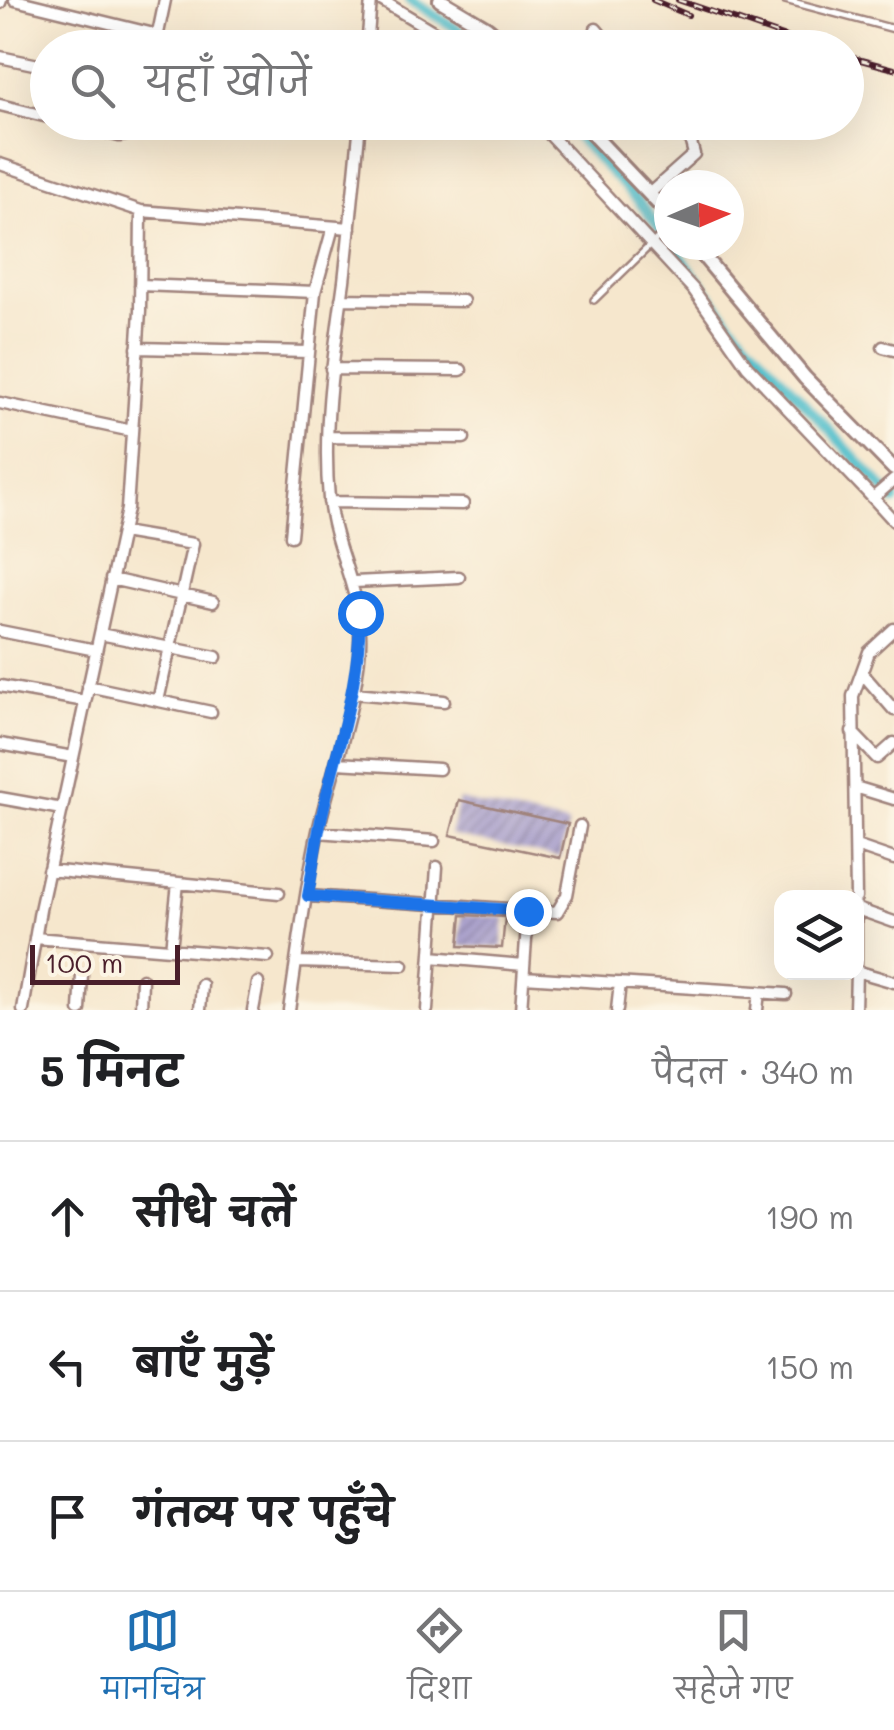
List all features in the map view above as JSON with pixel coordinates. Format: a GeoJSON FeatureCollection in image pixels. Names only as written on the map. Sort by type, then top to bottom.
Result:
{"type":"FeatureCollection","features":[{"type":"Feature","properties":{"kind":"street"},"geometry":{"type":"LineString","coordinates":[[14,0],[137,30]]}},
{"type":"Feature","properties":{"kind":"street"},"geometry":{"type":"LineString","coordinates":[[159,30],[165,0]]}},
{"type":"Feature","properties":{"kind":"street"},"geometry":{"type":"LineString","coordinates":[[368,30],[371,0]]}},
{"type":"Feature","properties":{"kind":"street"},"geometry":{"type":"LineString","coordinates":[[380,0],[431,30]]}},
{"type":"Feature","properties":{"kind":"street"},"geometry":{"type":"LineString","coordinates":[[440,0],[490,30]]}},
{"type":"Feature","properties":{"kind":"street"},"geometry":{"type":"LineString","coordinates":[[0,58],[30,64]]}},
{"type":"Feature","properties":{"kind":"street"},"geometry":{"type":"LineString","coordinates":[[0,105],[30,112]]}},
{"type":"Feature","properties":{"kind":"street"},"geometry":{"type":"LineString","coordinates":[[289,1010],[318,832],[354,693],[360,648],[360,613],[354,582],[329,502],[328,437],[331,369],[341,299],[342,228],[357,140]]}},
{"type":"Feature","properties":{"kind":"street"},"geometry":{"type":"LineString","coordinates":[[556,140],[654,239]]}},
{"type":"Feature","properties":{"kind":"street"},"geometry":{"type":"LineString","coordinates":[[598,140],[654,200]]}},
{"type":"Feature","properties":{"kind":"street"},"geometry":{"type":"LineString","coordinates":[[648,194],[694,154],[690,140]]}},
{"type":"Feature","properties":{"kind":"street"},"geometry":{"type":"LineString","coordinates":[[0,164],[141,212],[342,228]]}},
{"type":"Feature","properties":{"kind":"street"},"geometry":{"type":"LineString","coordinates":[[22,1010],[48,870],[127,509],[138,348],[141,212]]}},
{"type":"Feature","properties":{"kind":"street"},"geometry":{"type":"LineString","coordinates":[[291,536],[315,292],[342,228]]}},
{"type":"Feature","properties":{"kind":"street"},"geometry":{"type":"LineString","coordinates":[[671,260],[747,366],[877,495],[894,521]]}},
{"type":"Feature","properties":{"kind":"street"},"geometry":{"type":"LineString","coordinates":[[707,260],[805,378],[894,469]]}},
{"type":"Feature","properties":{"kind":"street"},"geometry":{"type":"LineString","coordinates":[[140,285],[315,292]]}},
{"type":"Feature","properties":{"kind":"street"},"geometry":{"type":"LineString","coordinates":[[341,299],[463,301]]}},
{"type":"Feature","properties":{"kind":"street"},"geometry":{"type":"LineString","coordinates":[[138,348],[309,352]]}},
{"type":"Feature","properties":{"kind":"street"},"geometry":{"type":"LineString","coordinates":[[331,369],[461,370]]}},
{"type":"Feature","properties":{"kind":"street"},"geometry":{"type":"LineString","coordinates":[[0,402],[132,431]]}},
{"type":"Feature","properties":{"kind":"street"},"geometry":{"type":"LineString","coordinates":[[328,437],[464,438]]}},
{"type":"Feature","properties":{"kind":"street"},"geometry":{"type":"LineString","coordinates":[[877,495],[894,480]]}},
{"type":"Feature","properties":{"kind":"street"},"geometry":{"type":"LineString","coordinates":[[329,502],[463,504]]}},
{"type":"Feature","properties":{"kind":"street"},"geometry":{"type":"LineString","coordinates":[[122,532],[193,544],[158,701]]}},
{"type":"Feature","properties":{"kind":"street"},"geometry":{"type":"LineString","coordinates":[[354,582],[458,577]]}},
{"type":"Feature","properties":{"kind":"street"},"geometry":{"type":"LineString","coordinates":[[112,579],[213,602]]}},
{"type":"Feature","properties":{"kind":"street"},"geometry":{"type":"LineString","coordinates":[[856,890],[854,696],[869,652],[894,629]]}},
{"type":"Feature","properties":{"kind":"street"},"geometry":{"type":"LineString","coordinates":[[0,631],[96,650]]}},
{"type":"Feature","properties":{"kind":"street"},"geometry":{"type":"LineString","coordinates":[[100,634],[216,657]]}},
{"type":"Feature","properties":{"kind":"street"},"geometry":{"type":"LineString","coordinates":[[862,673],[894,710]]}},
{"type":"Feature","properties":{"kind":"street"},"geometry":{"type":"LineString","coordinates":[[0,686],[85,700]]}},
{"type":"Feature","properties":{"kind":"street"},"geometry":{"type":"LineString","coordinates":[[88,686],[211,712]]}},
{"type":"Feature","properties":{"kind":"street"},"geometry":{"type":"LineString","coordinates":[[354,693],[444,701]]}},
{"type":"Feature","properties":{"kind":"street"},"geometry":{"type":"LineString","coordinates":[[852,732],[877,758],[894,742]]}},
{"type":"Feature","properties":{"kind":"street"},"geometry":{"type":"LineString","coordinates":[[0,744],[73,757]]}},
{"type":"Feature","properties":{"kind":"street"},"geometry":{"type":"LineString","coordinates":[[337,763],[439,769]]}},
{"type":"Feature","properties":{"kind":"street"},"geometry":{"type":"LineString","coordinates":[[855,788],[894,799]]}},
{"type":"Feature","properties":{"kind":"street"},"geometry":{"type":"LineString","coordinates":[[0,798],[62,809]]}},
{"type":"Feature","properties":{"kind":"street"},"geometry":{"type":"LineString","coordinates":[[308,896],[556,912],[563,906],[580,826]]}},
{"type":"Feature","properties":{"kind":"street"},"geometry":{"type":"LineString","coordinates":[[318,832],[434,841]]}},
{"type":"Feature","properties":{"kind":"street"},"geometry":{"type":"LineString","coordinates":[[856,846],[894,859]]}},
{"type":"Feature","properties":{"kind":"street"},"geometry":{"type":"LineString","coordinates":[[427,1010],[436,867]]}},
{"type":"Feature","properties":{"kind":"street"},"geometry":{"type":"LineString","coordinates":[[48,870],[279,893]]}},
{"type":"Feature","properties":{"kind":"street"},"geometry":{"type":"LineString","coordinates":[[171,949],[178,883]]}},
{"type":"Feature","properties":{"kind":"street"},"geometry":{"type":"LineString","coordinates":[[521,1010],[528,911]]}},
{"type":"Feature","properties":{"kind":"street"},"geometry":{"type":"LineString","coordinates":[[864,911],[894,922]]}},
{"type":"Feature","properties":{"kind":"street"},"geometry":{"type":"LineString","coordinates":[[35,938],[268,957]]}},
{"type":"Feature","properties":{"kind":"street"},"geometry":{"type":"LineString","coordinates":[[431,957],[620,983],[786,994]]}},
{"type":"Feature","properties":{"kind":"street"},"geometry":{"type":"LineString","coordinates":[[297,962],[403,965]]}},
{"type":"Feature","properties":{"kind":"street"},"geometry":{"type":"LineString","coordinates":[[864,973],[894,982]]}},
{"type":"Feature","properties":{"kind":"street"},"geometry":{"type":"LineString","coordinates":[[80,1010],[82,975]]}},
{"type":"Feature","properties":{"kind":"street"},"geometry":{"type":"LineString","coordinates":[[141,1010],[142,979]]}},
{"type":"Feature","properties":{"kind":"street"},"geometry":{"type":"LineString","coordinates":[[855,1010],[856,980]]}},
{"type":"Feature","properties":{"kind":"street"},"geometry":{"type":"LineString","coordinates":[[253,1010],[258,983]]}},
{"type":"Feature","properties":{"kind":"street"},"geometry":{"type":"LineString","coordinates":[[618,1010],[620,983]]}},
{"type":"Feature","properties":{"kind":"street"},"geometry":{"type":"LineString","coordinates":[[200,1010],[202,985]]}},
{"type":"Feature","properties":{"kind":"street"},"geometry":{"type":"LineString","coordinates":[[757,1010],[758,992]]}},
{"type":"Feature","properties":{"kind":"lane"},"geometry":{"type":"LineString","coordinates":[[785,0],[894,29]]}},
{"type":"Feature","properties":{"kind":"lane"},"geometry":{"type":"LineString","coordinates":[[594,300],[654,241]]}},
{"type":"Feature","properties":{"kind":"building"},"geometry":{"type":"Polygon","coordinates":[[[459,800],[568,824],[560,858],[450,835],[459,800]]]}},
{"type":"Feature","properties":{"kind":"building"},"geometry":{"type":"Polygon","coordinates":[[[462,915],[505,917],[502,948],[459,946],[462,915]]]}},
{"type":"Feature","properties":{"kind":"waterway"},"geometry":{"type":"LineString","coordinates":[[409,0],[459,30]]}},
{"type":"Feature","properties":{"kind":"waterway"},"geometry":{"type":"LineString","coordinates":[[580,140],[654,221]]}},
{"type":"Feature","properties":{"kind":"waterway"},"geometry":{"type":"LineString","coordinates":[[683,260],[730,322],[894,500]]}},
{"type":"Feature","properties":{"kind":"railway"},"geometry":{"type":"LineString","coordinates":[[653,0],[688,15]]}},
{"type":"Feature","properties":{"kind":"railway"},"geometry":{"type":"LineString","coordinates":[[678,0],[766,30]]}},
{"type":"Feature","properties":{"kind":"railway"},"geometry":{"type":"LineString","coordinates":[[864,61],[894,69]]}},
{"type":"Feature","properties":{"kind":"route"},"geometry":{"type":"LineString","coordinates":[[360,613],[354,693],[318,832],[308,896],[528,911]]}}]}
